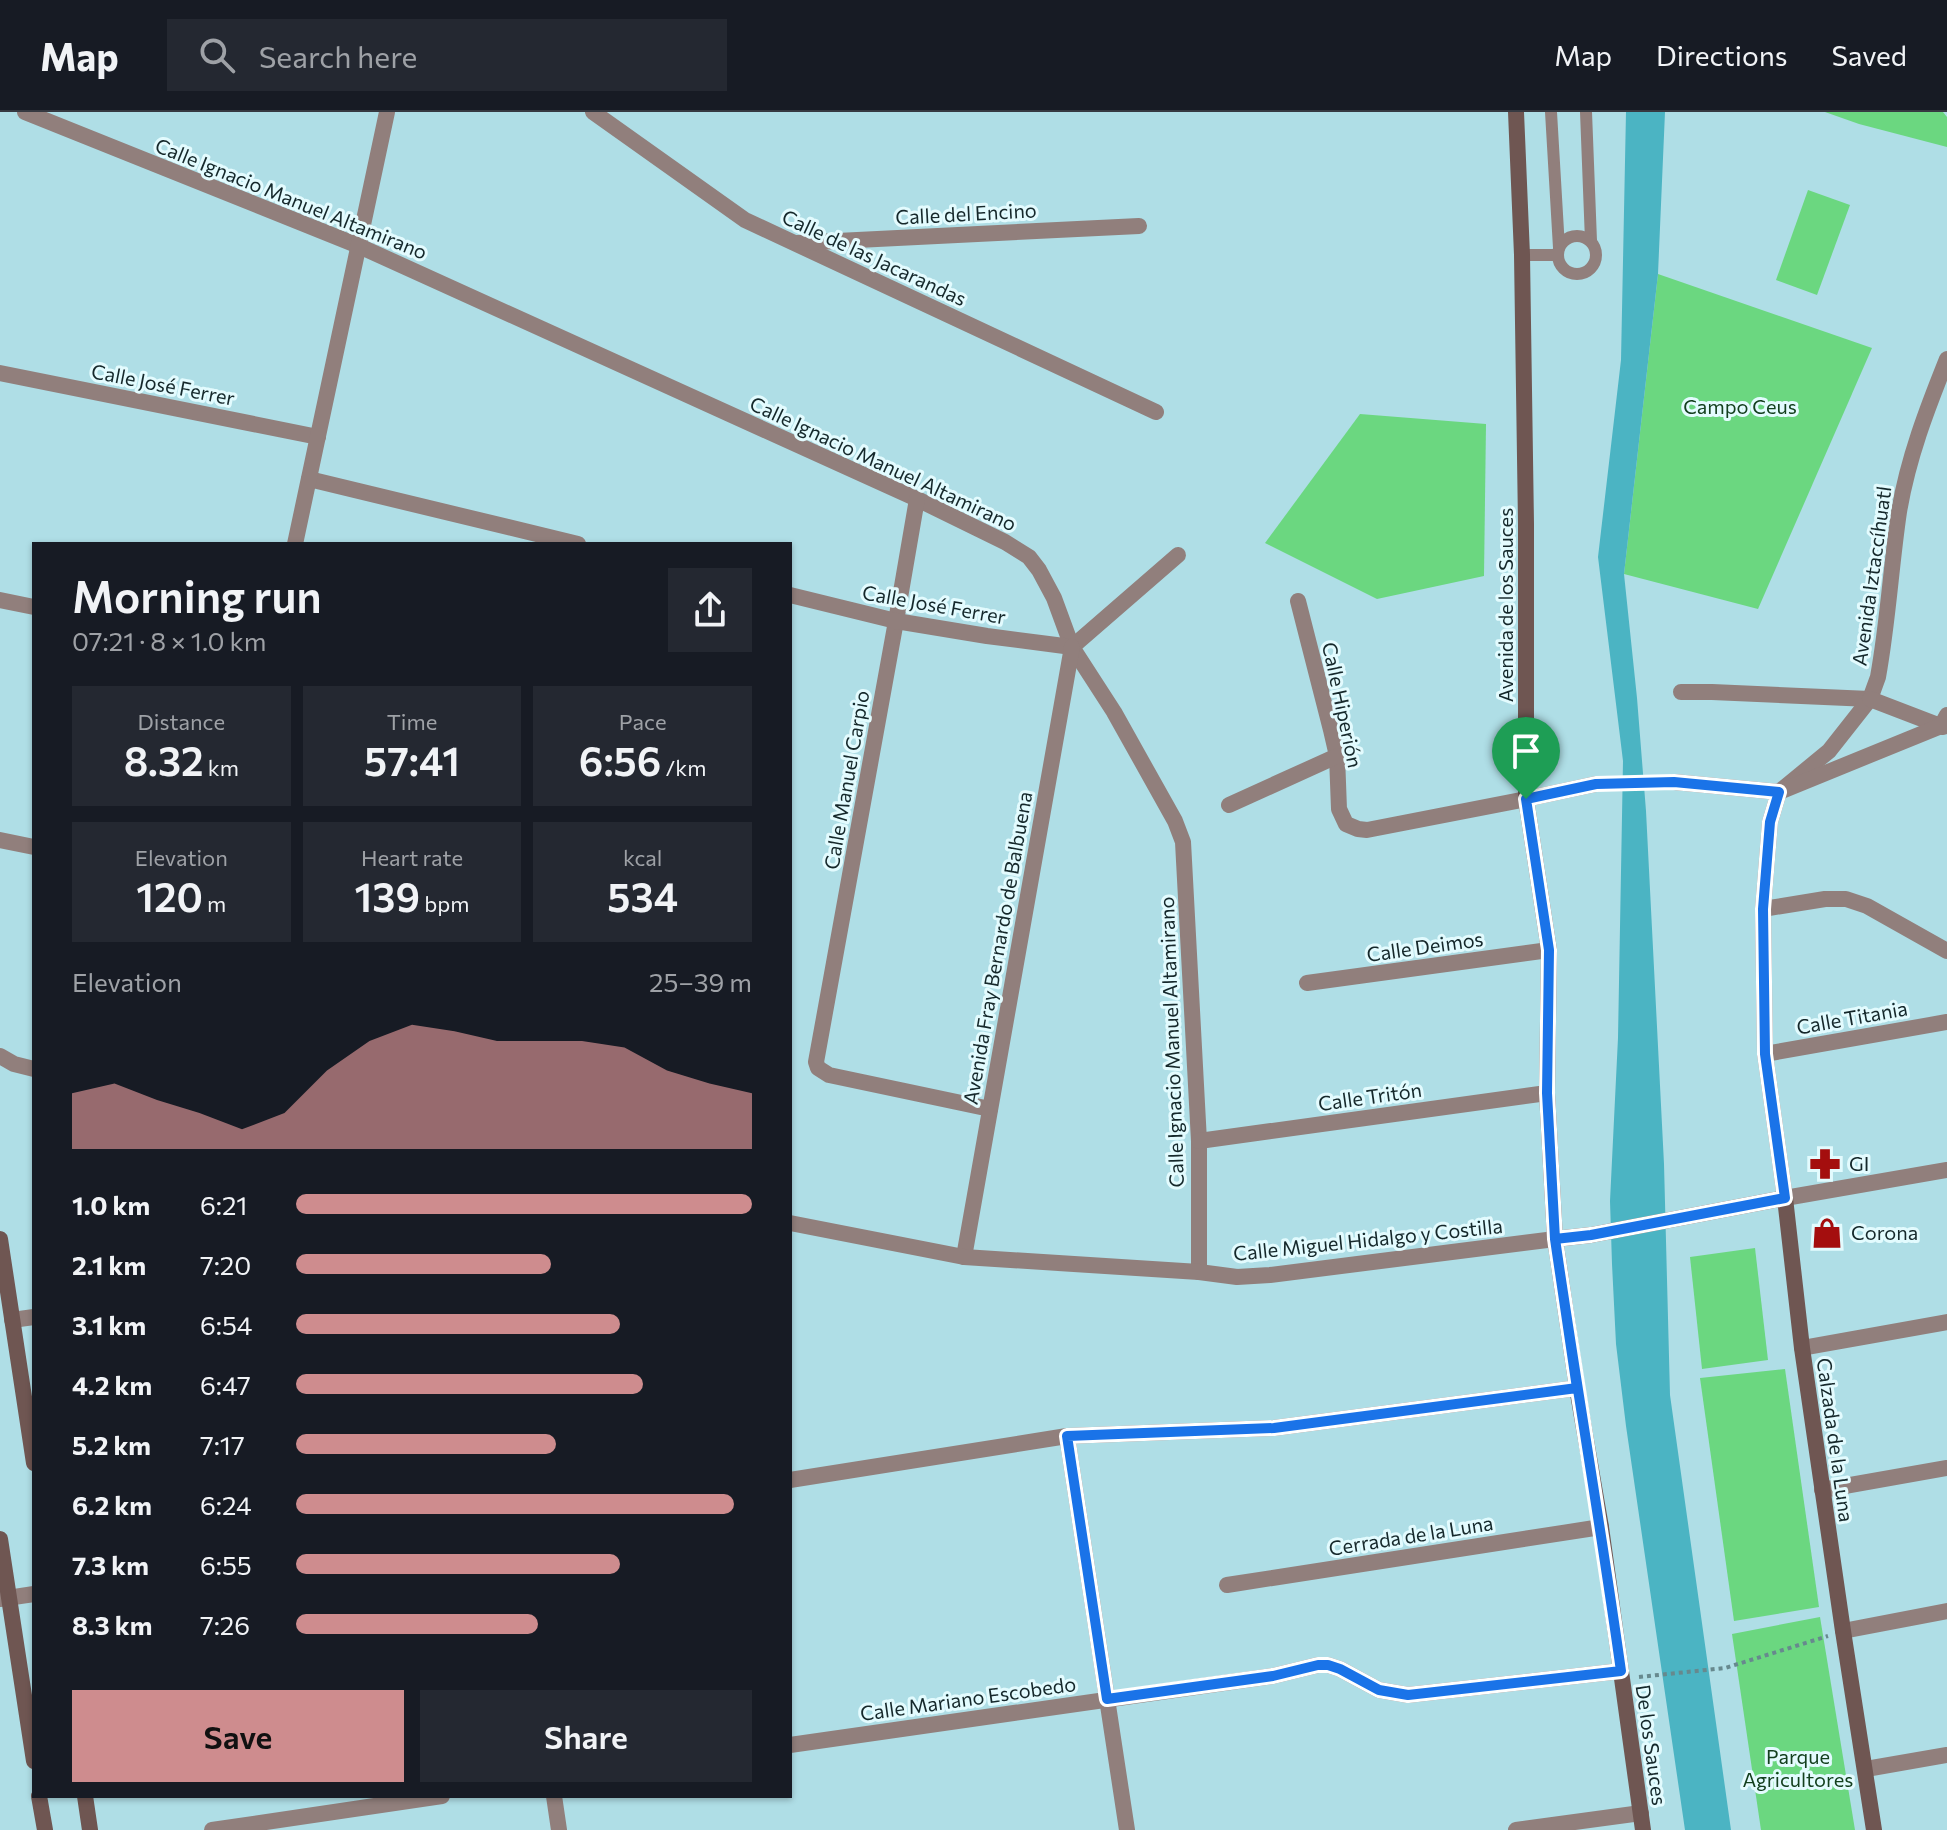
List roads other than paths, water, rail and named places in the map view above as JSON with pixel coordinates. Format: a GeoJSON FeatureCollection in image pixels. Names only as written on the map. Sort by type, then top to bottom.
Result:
{"type":"FeatureCollection","features":[{"type":"Feature","properties":{"kind":"main road","name":"Avenida de los Sauces"},"geometry":{"type":"LineString","coordinates":[[1516,112],[1522,255],[1526,524],[1526,799],[1549,950],[1547,1093],[1555,1239]]}},
{"type":"Feature","properties":{"kind":"main road","name":"Calle Miguel Hidalgo y Costilla"},"geometry":{"type":"LineString","coordinates":[[1555,1239],[1785,1198]]}},
{"type":"Feature","properties":{"kind":"main road","name":"Calzada de la Luna"},"geometry":{"type":"LineString","coordinates":[[1785,1198],[1802,1348],[1874,1830]]}},
{"type":"Feature","properties":{"kind":"main road"},"geometry":{"type":"LineString","coordinates":[[0,1239],[32,1450]]}},
{"type":"Feature","properties":{"kind":"main road","name":"De los Sauces"},"geometry":{"type":"LineString","coordinates":[[1555,1239],[1601,1527],[1643,1830]]}},
{"type":"Feature","properties":{"kind":"main road"},"geometry":{"type":"LineString","coordinates":[[0,1539],[4,1598],[32,1750]]}},
{"type":"Feature","properties":{"kind":"main road"},"geometry":{"type":"LineString","coordinates":[[39,1798],[45,1830]]}},
{"type":"Feature","properties":{"kind":"main road"},"geometry":{"type":"LineString","coordinates":[[85,1798],[90,1830]]}},
{"type":"Feature","properties":{"kind":"street","name":"Calle Ignacio Manuel Altamirano"},"geometry":{"type":"LineString","coordinates":[[25,112],[359,246],[917,499],[1029,557],[1047,583],[1072,647],[1114,712],[1175,821],[1183,842],[1199,1141],[1199,1272]]}},
{"type":"Feature","properties":{"kind":"street"},"geometry":{"type":"LineString","coordinates":[[295,542],[387,112]]}},
{"type":"Feature","properties":{"kind":"street","name":"Calle de las Jacarandas"},"geometry":{"type":"LineString","coordinates":[[593,112],[745,220],[1156,412]]}},
{"type":"Feature","properties":{"kind":"street","name":"Calle del Encino"},"geometry":{"type":"LineString","coordinates":[[795,243],[1139,226]]}},
{"type":"Feature","properties":{"kind":"street","name":"Avenida Iztaccíhuatl"},"geometry":{"type":"LineString","coordinates":[[1779,792],[1829,751],[1870,699],[1878,677],[1905,485],[1922,423],[1947,359]]}},
{"type":"Feature","properties":{"kind":"street","name":"Calle José Ferrer"},"geometry":{"type":"LineString","coordinates":[[0,373],[318,437]]}},
{"type":"Feature","properties":{"kind":"street"},"geometry":{"type":"LineString","coordinates":[[309,479],[570,542]]}},
{"type":"Feature","properties":{"kind":"street","name":"Calle Manuel Carpio"},"geometry":{"type":"LineString","coordinates":[[917,499],[816,1062],[818,1068],[829,1075],[990,1109]]}},
{"type":"Feature","properties":{"kind":"street"},"geometry":{"type":"LineString","coordinates":[[1072,647],[1178,555]]}},
{"type":"Feature","properties":{"kind":"street","name":"Calle José Ferrer"},"geometry":{"type":"LineString","coordinates":[[792,595],[896,621],[1072,647]]}},
{"type":"Feature","properties":{"kind":"street"},"geometry":{"type":"LineString","coordinates":[[0,600],[32,607]]}},
{"type":"Feature","properties":{"kind":"street","name":"Calle Hiperión"},"geometry":{"type":"LineString","coordinates":[[1298,601],[1337,756],[1340,814],[1346,824],[1367,830],[1596,784]]}},
{"type":"Feature","properties":{"kind":"street","name":"Avenida Fray Bernardo de Balbuena"},"geometry":{"type":"LineString","coordinates":[[964,1257],[1072,647]]}},
{"type":"Feature","properties":{"kind":"street"},"geometry":{"type":"LineString","coordinates":[[1681,692],[1870,699],[1945,723]]}},
{"type":"Feature","properties":{"kind":"street"},"geometry":{"type":"LineString","coordinates":[[1674,782],[1779,792],[1945,723]]}},
{"type":"Feature","properties":{"kind":"street"},"geometry":{"type":"LineString","coordinates":[[1229,805],[1337,756]]}},
{"type":"Feature","properties":{"kind":"street"},"geometry":{"type":"LineString","coordinates":[[1779,792],[1770,822],[1763,909],[1825,899],[1846,899],[1867,906],[1947,951]]}},
{"type":"Feature","properties":{"kind":"street"},"geometry":{"type":"LineString","coordinates":[[0,840],[32,847]]}},
{"type":"Feature","properties":{"kind":"street","name":"Calzada de la Luna"},"geometry":{"type":"LineString","coordinates":[[1763,909],[1765,1054],[1785,1198]]}},
{"type":"Feature","properties":{"kind":"street","name":"Calle Deimos"},"geometry":{"type":"LineString","coordinates":[[1307,983],[1549,950]]}},
{"type":"Feature","properties":{"kind":"street","name":"Calle Titania"},"geometry":{"type":"LineString","coordinates":[[1765,1054],[1947,1022]]}},
{"type":"Feature","properties":{"kind":"street"},"geometry":{"type":"LineString","coordinates":[[5,1062],[32,1069]]}},
{"type":"Feature","properties":{"kind":"street","name":"Calle Tritón"},"geometry":{"type":"LineString","coordinates":[[1199,1141],[1547,1093]]}},
{"type":"Feature","properties":{"kind":"street","name":"Calle Miguel Hidalgo y Costilla"},"geometry":{"type":"LineString","coordinates":[[1785,1198],[1947,1170]]}},
{"type":"Feature","properties":{"kind":"street","name":"Calle Miguel Hidalgo y Costilla"},"geometry":{"type":"LineString","coordinates":[[792,1223],[964,1257],[1237,1277],[1555,1239]]}},
{"type":"Feature","properties":{"kind":"street"},"geometry":{"type":"LineString","coordinates":[[12,1320],[32,1317]]}},
{"type":"Feature","properties":{"kind":"street"},"geometry":{"type":"LineString","coordinates":[[1802,1348],[1947,1322]]}},
{"type":"Feature","properties":{"kind":"street"},"geometry":{"type":"LineString","coordinates":[[792,1480],[1067,1436],[1274,1428],[1577,1388]]}},
{"type":"Feature","properties":{"kind":"street"},"geometry":{"type":"LineString","coordinates":[[1067,1436],[1127,1830]]}},
{"type":"Feature","properties":{"kind":"street"},"geometry":{"type":"LineString","coordinates":[[1822,1490],[1947,1468]]}},
{"type":"Feature","properties":{"kind":"street","name":"Cerrada de la Luna"},"geometry":{"type":"LineString","coordinates":[[1227,1585],[1601,1527]]}},
{"type":"Feature","properties":{"kind":"street"},"geometry":{"type":"LineString","coordinates":[[4,1598],[32,1594]]}},
{"type":"Feature","properties":{"kind":"street"},"geometry":{"type":"LineString","coordinates":[[1843,1631],[1947,1611]]}},
{"type":"Feature","properties":{"kind":"street","name":"Calle Mariano Escobedo"},"geometry":{"type":"LineString","coordinates":[[792,1745],[1273,1676],[1318,1665],[1340,1669],[1379,1690],[1408,1695],[1621,1671]]}},
{"type":"Feature","properties":{"kind":"street"},"geometry":{"type":"LineString","coordinates":[[1866,1769],[1947,1755]]}},
{"type":"Feature","properties":{"kind":"street"},"geometry":{"type":"LineString","coordinates":[[212,1830],[428,1798]]}},
{"type":"Feature","properties":{"kind":"street"},"geometry":{"type":"LineString","coordinates":[[554,1798],[559,1830]]}},
{"type":"Feature","properties":{"kind":"street"},"geometry":{"type":"LineString","coordinates":[[1516,1830],[1641,1813]]}},
{"type":"Feature","properties":{"kind":"lane"},"geometry":{"type":"LineString","coordinates":[[1551,112],[1558,251],[1559,262],[1569,273],[1577,275],[1591,269],[1597,255],[1591,241],[1577,236],[1563,241],[1558,251]]}},
{"type":"Feature","properties":{"kind":"lane"},"geometry":{"type":"LineString","coordinates":[[1586,112],[1591,241]]}},
{"type":"Feature","properties":{"kind":"lane"},"geometry":{"type":"LineString","coordinates":[[1522,255],[1558,251]]}},
{"type":"Feature","properties":{"kind":"water"},"geometry":{"type":"Polygon","coordinates":[[[1626,112],[1665,112],[1658,274],[1624,574],[1646,811],[1664,1164],[1670,1395],[1731,1830],[1685,1830],[1616,1344],[1610,1201],[1618,1038],[1623,761],[1598,557],[1621,360],[1626,112]]]}},
{"type":"Feature","properties":{"kind":"place","name":"GI"},"geometry":{"type":"Point","coordinates":[1825,1164]}},
{"type":"Feature","properties":{"kind":"place","name":"Corona"},"geometry":{"type":"Point","coordinates":[1827,1233]}},
{"type":"Feature","properties":{"kind":"park label","name":"Campo Ceus"},"geometry":{"type":"Point","coordinates":[1740,407]}},
{"type":"Feature","properties":{"kind":"park label","name":"Parque Agricultores"},"geometry":{"type":"Point","coordinates":[1798,1768]}}]}
